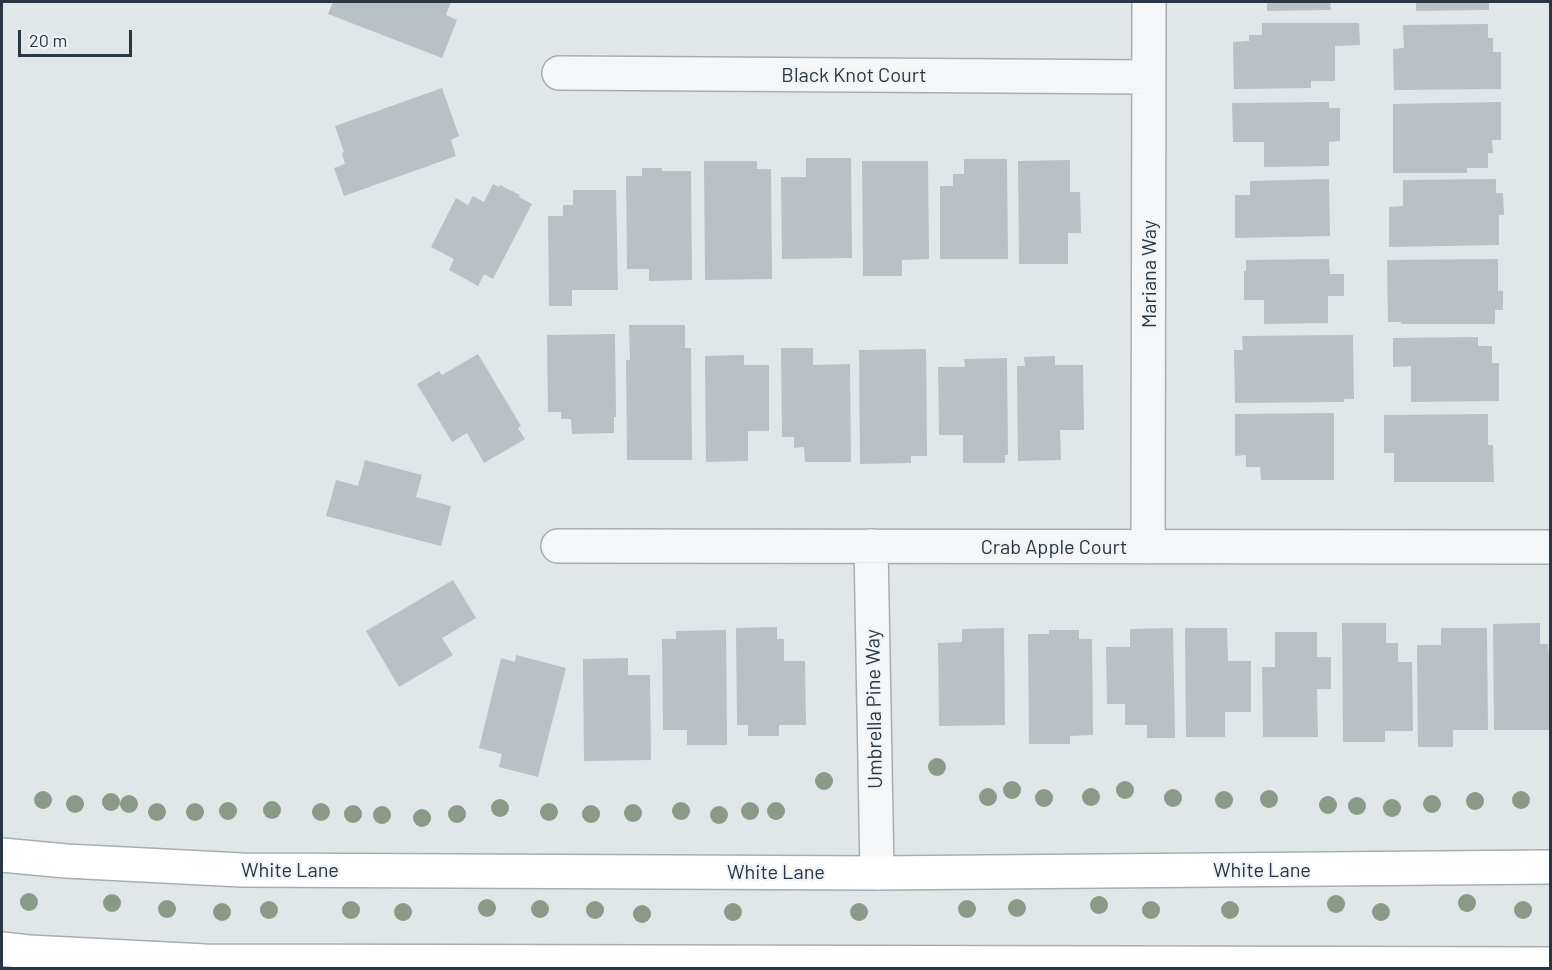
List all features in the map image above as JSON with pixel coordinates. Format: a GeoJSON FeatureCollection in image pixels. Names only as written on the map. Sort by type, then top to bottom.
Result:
{"type":"FeatureCollection","features":[{"type":"Feature","properties":{"kind":"main road","name":"White Lane"},"geometry":{"type":"LineString","coordinates":[[2,855],[66,861],[242,870],[877,873],[1551,867]]}},
{"type":"Feature","properties":{"kind":"main road"},"geometry":{"type":"LineString","coordinates":[[2,949],[206,961],[1551,964]]}},
{"type":"Feature","properties":{"kind":"street","name":"Mariana Way"},"geometry":{"type":"LineString","coordinates":[[1148,547],[1149,2]]}},
{"type":"Feature","properties":{"kind":"street","name":"Black Knot Court"},"geometry":{"type":"LineString","coordinates":[[560,73],[1149,77]]}},
{"type":"Feature","properties":{"kind":"street","name":"Crab Apple Court"},"geometry":{"type":"LineString","coordinates":[[558,546],[1551,548]]}},
{"type":"Feature","properties":{"kind":"street","name":"Umbrella Pine Way"},"geometry":{"type":"LineString","coordinates":[[871,546],[877,873]]}},
{"type":"Feature","properties":{"kind":"building"},"geometry":{"type":"Polygon","coordinates":[[[333,2],[451,2],[446,15],[457,20],[442,58],[328,14],[333,2]]]}},
{"type":"Feature","properties":{"kind":"building"},"geometry":{"type":"Polygon","coordinates":[[[1267,2],[1330,2],[1331,10],[1267,11],[1267,2]]]}},
{"type":"Feature","properties":{"kind":"building"},"geometry":{"type":"Polygon","coordinates":[[[1416,2],[1489,2],[1489,10],[1416,11],[1416,2]]]}},
{"type":"Feature","properties":{"kind":"building"},"geometry":{"type":"Polygon","coordinates":[[[1262,23],[1359,23],[1360,45],[1335,46],[1335,81],[1311,81],[1311,88],[1234,89],[1233,42],[1249,41],[1249,35],[1262,35],[1262,23]]]}},
{"type":"Feature","properties":{"kind":"building"},"geometry":{"type":"Polygon","coordinates":[[[1488,24],[1488,38],[1493,38],[1493,52],[1501,52],[1501,89],[1394,90],[1393,49],[1404,48],[1403,25],[1488,24]]]}},
{"type":"Feature","properties":{"kind":"building"},"geometry":{"type":"Polygon","coordinates":[[[442,88],[459,136],[451,140],[456,156],[344,196],[334,168],[345,164],[342,153],[344,152],[335,126],[442,88]]]}},
{"type":"Feature","properties":{"kind":"building"},"geometry":{"type":"Polygon","coordinates":[[[1329,102],[1329,108],[1340,108],[1340,141],[1329,142],[1329,166],[1264,167],[1264,142],[1233,142],[1232,103],[1329,102]]]}},
{"type":"Feature","properties":{"kind":"building"},"geometry":{"type":"Polygon","coordinates":[[[1501,102],[1501,140],[1492,140],[1493,153],[1488,153],[1488,168],[1467,168],[1467,173],[1393,173],[1393,104],[1501,102]]]}},
{"type":"Feature","properties":{"kind":"building"},"geometry":{"type":"Polygon","coordinates":[[[806,158],[851,158],[852,258],[782,259],[781,177],[806,177],[806,158]]]}},
{"type":"Feature","properties":{"kind":"building"},"geometry":{"type":"Polygon","coordinates":[[[964,159],[1007,159],[1008,259],[940,259],[940,186],[953,186],[953,174],[964,174],[964,159]]]}},
{"type":"Feature","properties":{"kind":"building"},"geometry":{"type":"Polygon","coordinates":[[[1070,160],[1070,192],[1080,192],[1081,233],[1068,233],[1068,264],[1019,264],[1018,161],[1070,160]]]}},
{"type":"Feature","properties":{"kind":"building"},"geometry":{"type":"Polygon","coordinates":[[[704,161],[757,161],[757,169],[771,169],[772,279],[705,280],[704,161]]]}},
{"type":"Feature","properties":{"kind":"building"},"geometry":{"type":"Polygon","coordinates":[[[862,161],[928,161],[929,259],[902,260],[902,276],[863,276],[862,161]]]}},
{"type":"Feature","properties":{"kind":"building"},"geometry":{"type":"Polygon","coordinates":[[[642,168],[691,171],[692,280],[649,281],[649,269],[627,269],[626,176],[642,176],[642,168]]]}},
{"type":"Feature","properties":{"kind":"building"},"geometry":{"type":"Polygon","coordinates":[[[1329,179],[1330,236],[1235,238],[1235,195],[1250,195],[1250,181],[1329,179]]]}},
{"type":"Feature","properties":{"kind":"building"},"geometry":{"type":"Polygon","coordinates":[[[1496,179],[1496,193],[1503,193],[1504,215],[1499,215],[1499,245],[1389,247],[1389,207],[1403,206],[1403,180],[1496,179]]]}},
{"type":"Feature","properties":{"kind":"building"},"geometry":{"type":"Polygon","coordinates":[[[493,184],[520,195],[519,197],[532,204],[493,279],[484,274],[478,286],[449,270],[454,259],[431,247],[456,198],[468,205],[473,196],[484,202],[493,184]]]}},
{"type":"Feature","properties":{"kind":"building"},"geometry":{"type":"Polygon","coordinates":[[[573,190],[616,190],[618,290],[572,290],[572,306],[549,306],[548,216],[563,216],[563,205],[573,205],[573,190]]]}},
{"type":"Feature","properties":{"kind":"building"},"geometry":{"type":"Polygon","coordinates":[[[1329,259],[1330,274],[1344,274],[1344,296],[1328,296],[1328,323],[1264,324],[1264,300],[1244,300],[1246,260],[1329,259]]]}},
{"type":"Feature","properties":{"kind":"building"},"geometry":{"type":"Polygon","coordinates":[[[1498,259],[1498,291],[1503,291],[1503,310],[1495,310],[1495,324],[1388,322],[1387,260],[1498,259]]]}},
{"type":"Feature","properties":{"kind":"building"},"geometry":{"type":"Polygon","coordinates":[[[629,325],[685,325],[685,348],[691,348],[692,460],[627,460],[626,360],[630,360],[629,325]]]}},
{"type":"Feature","properties":{"kind":"building"},"geometry":{"type":"Polygon","coordinates":[[[615,334],[616,417],[614,417],[614,433],[572,434],[571,419],[561,419],[561,412],[548,412],[547,335],[615,334]]]}},
{"type":"Feature","properties":{"kind":"building"},"geometry":{"type":"Polygon","coordinates":[[[1353,335],[1354,399],[1344,399],[1344,402],[1235,403],[1234,350],[1243,350],[1242,336],[1353,335]]]}},
{"type":"Feature","properties":{"kind":"building"},"geometry":{"type":"Polygon","coordinates":[[[1478,337],[1478,346],[1492,346],[1492,363],[1499,363],[1499,401],[1411,402],[1411,366],[1393,367],[1393,338],[1478,337]]]}},
{"type":"Feature","properties":{"kind":"building"},"geometry":{"type":"Polygon","coordinates":[[[781,348],[813,348],[813,365],[850,364],[851,462],[805,462],[804,447],[794,448],[794,437],[782,437],[781,348]]]}},
{"type":"Feature","properties":{"kind":"building"},"geometry":{"type":"Polygon","coordinates":[[[926,349],[927,456],[911,456],[911,463],[860,464],[859,350],[926,349]]]}},
{"type":"Feature","properties":{"kind":"building"},"geometry":{"type":"Polygon","coordinates":[[[478,354],[521,426],[518,428],[525,439],[484,463],[467,433],[452,442],[417,384],[439,371],[442,375],[478,354]]]}},
{"type":"Feature","properties":{"kind":"building"},"geometry":{"type":"Polygon","coordinates":[[[744,355],[744,365],[769,365],[769,431],[748,431],[748,461],[706,462],[705,356],[744,355]]]}},
{"type":"Feature","properties":{"kind":"building"},"geometry":{"type":"Polygon","coordinates":[[[1055,356],[1055,365],[1083,365],[1084,430],[1060,430],[1061,460],[1018,461],[1017,366],[1025,366],[1024,357],[1055,356]]]}},
{"type":"Feature","properties":{"kind":"building"},"geometry":{"type":"Polygon","coordinates":[[[1007,358],[1008,455],[1005,455],[1005,463],[963,463],[963,435],[939,435],[938,367],[965,367],[964,359],[1007,358]]]}},
{"type":"Feature","properties":{"kind":"building"},"geometry":{"type":"Polygon","coordinates":[[[1334,413],[1334,480],[1261,480],[1260,467],[1246,467],[1246,455],[1235,456],[1235,414],[1334,413]]]}},
{"type":"Feature","properties":{"kind":"building"},"geometry":{"type":"Polygon","coordinates":[[[1488,414],[1488,445],[1493,445],[1494,482],[1394,482],[1394,453],[1384,453],[1384,415],[1488,414]]]}},
{"type":"Feature","properties":{"kind":"building"},"geometry":{"type":"Polygon","coordinates":[[[365,460],[422,475],[416,497],[451,506],[441,546],[326,516],[336,480],[358,486],[365,460]]]}},
{"type":"Feature","properties":{"kind":"building"},"geometry":{"type":"Polygon","coordinates":[[[453,580],[476,618],[442,638],[453,655],[399,687],[366,631],[453,580]]]}},
{"type":"Feature","properties":{"kind":"building"},"geometry":{"type":"Polygon","coordinates":[[[1342,623],[1386,623],[1386,643],[1398,643],[1398,662],[1412,662],[1413,731],[1385,731],[1385,742],[1343,742],[1342,623]]]}},
{"type":"Feature","properties":{"kind":"building"},"geometry":{"type":"Polygon","coordinates":[[[1540,623],[1540,644],[1548,644],[1550,656],[1550,730],[1494,730],[1493,624],[1540,623]]]}},
{"type":"Feature","properties":{"kind":"building"},"geometry":{"type":"Polygon","coordinates":[[[777,627],[777,639],[784,639],[784,661],[805,661],[806,725],[779,725],[779,736],[748,736],[748,725],[737,725],[736,628],[777,627]]]}},
{"type":"Feature","properties":{"kind":"building"},"geometry":{"type":"Polygon","coordinates":[[[1004,628],[1005,725],[939,726],[938,643],[962,642],[962,629],[1004,628]]]}},
{"type":"Feature","properties":{"kind":"building"},"geometry":{"type":"Polygon","coordinates":[[[1173,628],[1175,738],[1147,738],[1147,725],[1125,725],[1125,704],[1107,704],[1106,647],[1130,647],[1130,629],[1173,628]]]}},
{"type":"Feature","properties":{"kind":"building"},"geometry":{"type":"Polygon","coordinates":[[[1185,628],[1227,628],[1228,661],[1251,661],[1251,712],[1225,712],[1225,737],[1186,737],[1185,628]]]}},
{"type":"Feature","properties":{"kind":"building"},"geometry":{"type":"Polygon","coordinates":[[[1441,628],[1487,628],[1488,730],[1453,730],[1453,747],[1418,747],[1417,645],[1441,645],[1441,628]]]}},
{"type":"Feature","properties":{"kind":"building"},"geometry":{"type":"Polygon","coordinates":[[[726,630],[727,745],[687,745],[687,730],[663,730],[662,639],[676,639],[676,631],[726,630]]]}},
{"type":"Feature","properties":{"kind":"building"},"geometry":{"type":"Polygon","coordinates":[[[1049,630],[1079,630],[1079,639],[1092,639],[1093,735],[1070,736],[1070,744],[1029,744],[1028,634],[1049,634],[1049,630]]]}},
{"type":"Feature","properties":{"kind":"building"},"geometry":{"type":"Polygon","coordinates":[[[1275,632],[1317,632],[1317,657],[1331,657],[1331,689],[1317,689],[1318,737],[1263,737],[1262,667],[1275,667],[1275,632]]]}},
{"type":"Feature","properties":{"kind":"building"},"geometry":{"type":"Polygon","coordinates":[[[516,655],[566,668],[538,777],[499,767],[502,754],[479,748],[501,658],[515,662],[516,655]]]}},
{"type":"Feature","properties":{"kind":"building"},"geometry":{"type":"Polygon","coordinates":[[[628,658],[628,675],[650,675],[651,760],[584,761],[583,659],[628,658]]]}}]}
